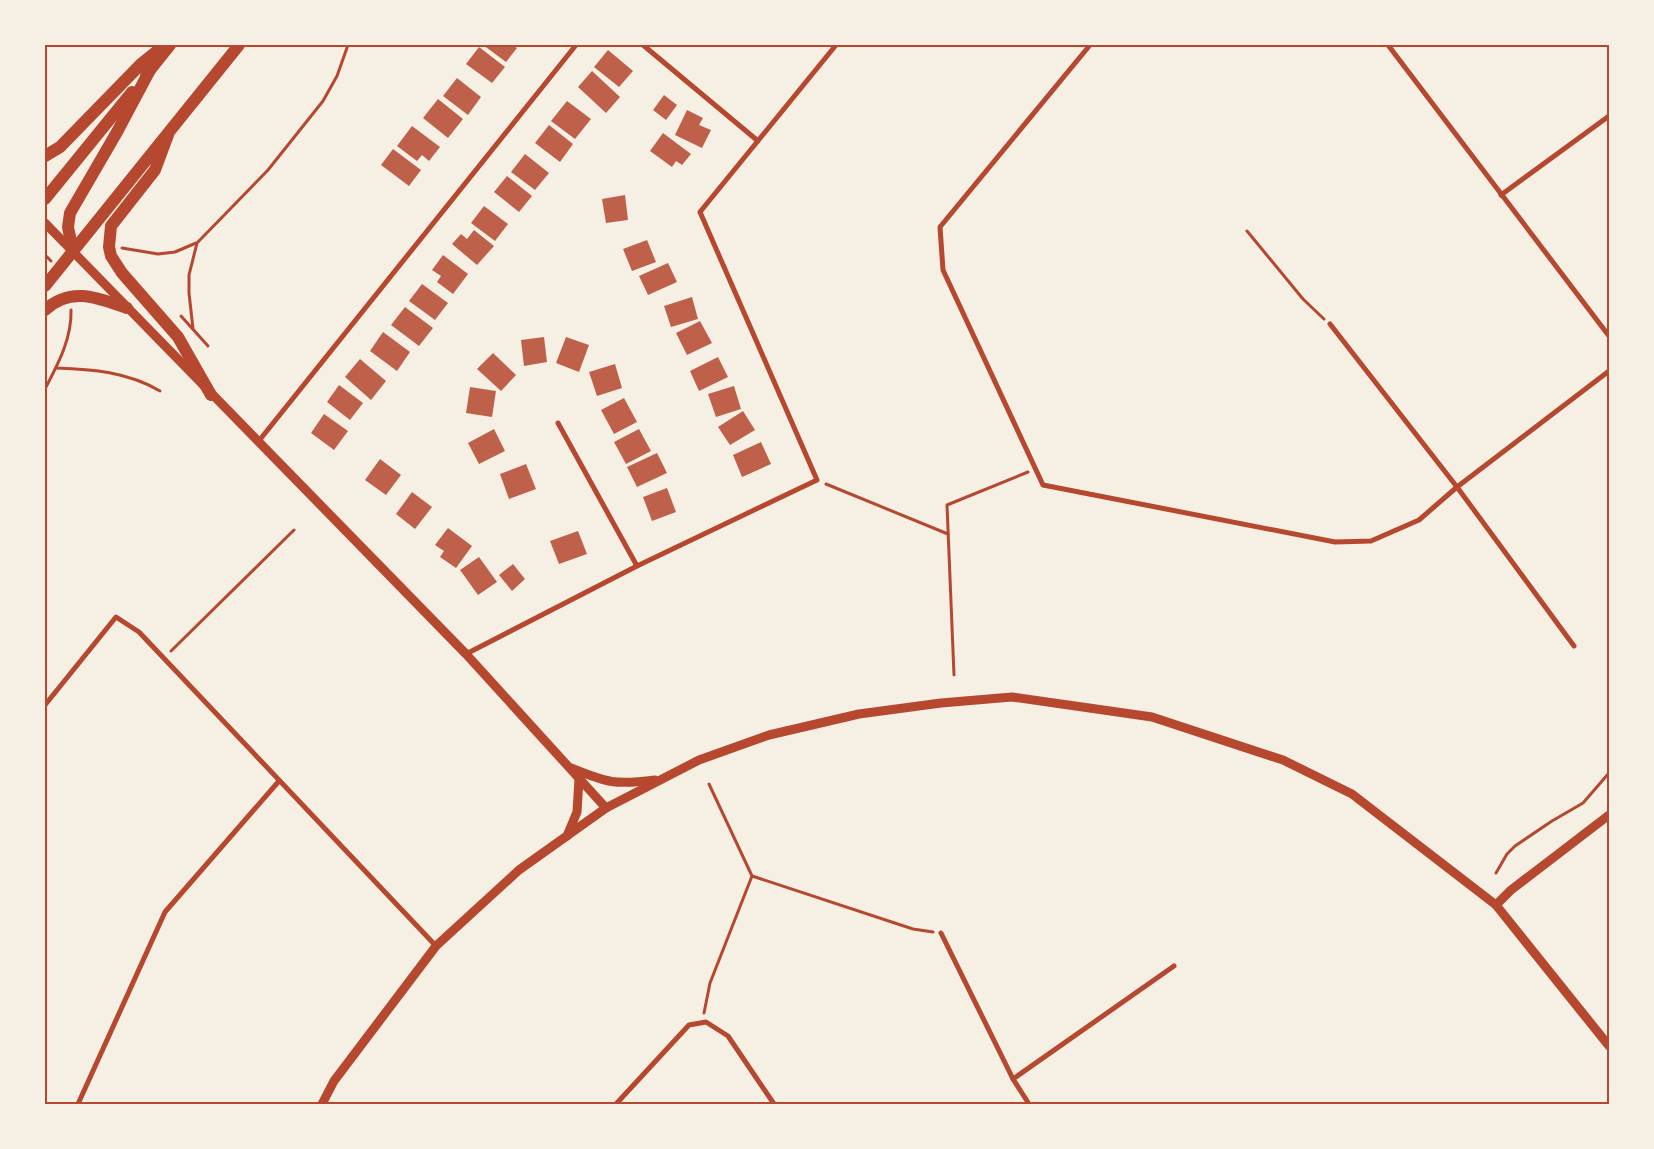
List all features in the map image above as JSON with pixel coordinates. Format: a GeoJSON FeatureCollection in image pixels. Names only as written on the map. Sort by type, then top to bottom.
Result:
{"type":"FeatureCollection","features":[{"type":"Feature","properties":{"kind":"main road"},"geometry":{"type":"LineString","coordinates":[[45,156],[60,147],[140,64],[165,45]]}},
{"type":"Feature","properties":{"kind":"main road"},"geometry":{"type":"LineString","coordinates":[[45,199],[170,45]]}},
{"type":"Feature","properties":{"kind":"main road"},"geometry":{"type":"LineString","coordinates":[[45,286],[239,45]]}},
{"type":"Feature","properties":{"kind":"main road"},"geometry":{"type":"LineString","coordinates":[[73,252],[68,227],[70,213],[150,70]]}},
{"type":"Feature","properties":{"kind":"main road"},"geometry":{"type":"LineString","coordinates":[[168,135],[154,170],[111,226],[109,247],[111,256],[122,273],[178,337],[211,395]]}},
{"type":"Feature","properties":{"kind":"main road"},"geometry":{"type":"LineString","coordinates":[[45,310],[69,296],[88,295],[127,308]]}},
{"type":"Feature","properties":{"kind":"street"},"geometry":{"type":"LineString","coordinates":[[258,442],[576,45]]}},
{"type":"Feature","properties":{"kind":"street"},"geometry":{"type":"LineString","coordinates":[[643,45],[758,142]]}},
{"type":"Feature","properties":{"kind":"street"},"geometry":{"type":"LineString","coordinates":[[466,654],[637,566],[818,480],[700,212],[836,45]]}},
{"type":"Feature","properties":{"kind":"street"},"geometry":{"type":"LineString","coordinates":[[1090,45],[940,227],[943,270],[1043,485],[1335,542],[1371,541],[1419,520],[1457,487],[1609,372]]}},
{"type":"Feature","properties":{"kind":"street"},"geometry":{"type":"LineString","coordinates":[[1388,45],[1609,336]]}},
{"type":"Feature","properties":{"kind":"street"},"geometry":{"type":"LineString","coordinates":[[1501,195],[1609,116]]}},
{"type":"Feature","properties":{"kind":"street"},"geometry":{"type":"LineString","coordinates":[[45,223],[466,654],[606,808]]}},
{"type":"Feature","properties":{"kind":"street"},"geometry":{"type":"LineString","coordinates":[[1330,324],[1457,487],[1574,646]]}},
{"type":"Feature","properties":{"kind":"street"},"geometry":{"type":"LineString","coordinates":[[558,424],[637,566]]}},
{"type":"Feature","properties":{"kind":"street"},"geometry":{"type":"LineString","coordinates":[[45,705],[116,617],[139,632],[436,946]]}},
{"type":"Feature","properties":{"kind":"street"},"geometry":{"type":"LineString","coordinates":[[322,1104],[334,1081],[436,946],[519,870],[606,808],[699,760],[769,735],[859,714],[941,703],[1012,698],[1152,717],[1283,760],[1352,794],[1496,905],[1609,1046]]}},
{"type":"Feature","properties":{"kind":"street"},"geometry":{"type":"LineString","coordinates":[[568,767],[611,783],[660,780]]}},
{"type":"Feature","properties":{"kind":"street"},"geometry":{"type":"LineString","coordinates":[[567,836],[577,812],[579,779]]}},
{"type":"Feature","properties":{"kind":"street"},"geometry":{"type":"LineString","coordinates":[[78,1104],[165,912],[278,781]]}},
{"type":"Feature","properties":{"kind":"street"},"geometry":{"type":"LineString","coordinates":[[1496,905],[1512,890],[1609,815]]}},
{"type":"Feature","properties":{"kind":"street"},"geometry":{"type":"LineString","coordinates":[[941,934],[1012,1079],[1029,1104]]}},
{"type":"Feature","properties":{"kind":"street"},"geometry":{"type":"LineString","coordinates":[[1012,1079],[1174,966]]}},
{"type":"Feature","properties":{"kind":"street"},"geometry":{"type":"LineString","coordinates":[[616,1104],[689,1025],[704,1023],[728,1036],[774,1104]]}},
{"type":"Feature","properties":{"kind":"path"},"geometry":{"type":"LineString","coordinates":[[109,247],[132,248],[158,254],[175,252],[197,243],[268,170],[322,101],[337,76],[348,45]]}},
{"type":"Feature","properties":{"kind":"path"},"geometry":{"type":"LineString","coordinates":[[1247,231],[1303,299],[1330,324]]}},
{"type":"Feature","properties":{"kind":"path"},"geometry":{"type":"LineString","coordinates":[[193,329],[189,293],[190,276],[197,243]]}},
{"type":"Feature","properties":{"kind":"path"},"geometry":{"type":"LineString","coordinates":[[45,389],[56,368],[72,323],[69,296]]}},
{"type":"Feature","properties":{"kind":"path"},"geometry":{"type":"LineString","coordinates":[[56,368],[112,373],[134,378],[160,391]]}},
{"type":"Feature","properties":{"kind":"path"},"geometry":{"type":"LineString","coordinates":[[954,675],[947,505],[1016,475],[1036,470]]}},
{"type":"Feature","properties":{"kind":"path"},"geometry":{"type":"LineString","coordinates":[[818,480],[948,534]]}},
{"type":"Feature","properties":{"kind":"path"},"geometry":{"type":"LineString","coordinates":[[164,659],[294,530]]}},
{"type":"Feature","properties":{"kind":"path"},"geometry":{"type":"LineString","coordinates":[[1496,873],[1502,861],[1511,850],[1545,825],[1584,803],[1609,773]]}},
{"type":"Feature","properties":{"kind":"path"},"geometry":{"type":"LineString","coordinates":[[704,1023],[710,983],[752,876],[709,784]]}},
{"type":"Feature","properties":{"kind":"path"},"geometry":{"type":"LineString","coordinates":[[752,876],[913,929],[941,934]]}},
{"type":"Feature","properties":{"kind":"building"},"geometry":{"type":"Polygon","coordinates":[[[483,45],[512,45],[517,48],[506,62],[483,45]]]}},
{"type":"Feature","properties":{"kind":"building"},"geometry":{"type":"Polygon","coordinates":[[[479,47],[505,67],[492,83],[466,64],[479,47]]]}},
{"type":"Feature","properties":{"kind":"building"},"geometry":{"type":"Polygon","coordinates":[[[608,50],[633,71],[619,87],[594,67],[608,50]]]}},
{"type":"Feature","properties":{"kind":"building"},"geometry":{"type":"Polygon","coordinates":[[[592,71],[620,97],[606,113],[578,87],[592,71]]]}},
{"type":"Feature","properties":{"kind":"building"},"geometry":{"type":"Polygon","coordinates":[[[457,78],[481,97],[468,115],[443,96],[457,78]]]}},
{"type":"Feature","properties":{"kind":"building"},"geometry":{"type":"Polygon","coordinates":[[[664,95],[677,105],[666,120],[653,110],[664,95]]]}},
{"type":"Feature","properties":{"kind":"building"},"geometry":{"type":"Polygon","coordinates":[[[438,99],[463,119],[448,138],[423,118],[438,99]]]}},
{"type":"Feature","properties":{"kind":"building"},"geometry":{"type":"Polygon","coordinates":[[[567,101],[591,119],[575,139],[551,121],[567,101]]]}},
{"type":"Feature","properties":{"kind":"building"},"geometry":{"type":"Polygon","coordinates":[[[687,110],[703,118],[699,125],[711,130],[702,148],[675,135],[687,110]]]}},
{"type":"Feature","properties":{"kind":"building"},"geometry":{"type":"Polygon","coordinates":[[[549,125],[573,144],[560,162],[535,143],[549,125]]]}},
{"type":"Feature","properties":{"kind":"building"},"geometry":{"type":"Polygon","coordinates":[[[412,126],[440,147],[429,161],[422,155],[417,161],[397,146],[412,126]]]}},
{"type":"Feature","properties":{"kind":"building"},"geometry":{"type":"Polygon","coordinates":[[[663,133],[691,154],[682,165],[676,161],[672,167],[650,151],[663,133]]]}},
{"type":"Feature","properties":{"kind":"building"},"geometry":{"type":"Polygon","coordinates":[[[393,149],[421,170],[409,186],[381,165],[393,149]]]}},
{"type":"Feature","properties":{"kind":"building"},"geometry":{"type":"Polygon","coordinates":[[[525,154],[549,173],[535,190],[511,172],[525,154]]]}},
{"type":"Feature","properties":{"kind":"building"},"geometry":{"type":"Polygon","coordinates":[[[507,176],[532,196],[519,212],[494,192],[507,176]]]}},
{"type":"Feature","properties":{"kind":"building"},"geometry":{"type":"Polygon","coordinates":[[[625,195],[628,220],[606,223],[602,199],[625,195]]]}},
{"type":"Feature","properties":{"kind":"building"},"geometry":{"type":"Polygon","coordinates":[[[484,206],[508,224],[495,241],[471,223],[484,206]]]}},
{"type":"Feature","properties":{"kind":"building"},"geometry":{"type":"Polygon","coordinates":[[[474,230],[494,246],[477,265],[452,244],[461,234],[467,239],[474,230]]]}},
{"type":"Feature","properties":{"kind":"building"},"geometry":{"type":"Polygon","coordinates":[[[647,240],[656,262],[632,271],[623,249],[647,240]]]}},
{"type":"Feature","properties":{"kind":"building"},"geometry":{"type":"Polygon","coordinates":[[[443,255],[468,274],[453,294],[437,282],[441,276],[432,270],[443,255]]]}},
{"type":"Feature","properties":{"kind":"building"},"geometry":{"type":"Polygon","coordinates":[[[668,263],[677,282],[648,295],[639,276],[668,263]]]}},
{"type":"Feature","properties":{"kind":"building"},"geometry":{"type":"Polygon","coordinates":[[[422,284],[448,303],[435,320],[409,301],[422,284]]]}},
{"type":"Feature","properties":{"kind":"building"},"geometry":{"type":"Polygon","coordinates":[[[692,297],[698,319],[671,327],[664,306],[692,297]]]}},
{"type":"Feature","properties":{"kind":"building"},"geometry":{"type":"Polygon","coordinates":[[[405,307],[433,328],[419,346],[391,325],[405,307]]]}},
{"type":"Feature","properties":{"kind":"building"},"geometry":{"type":"Polygon","coordinates":[[[700,321],[712,343],[687,355],[676,333],[700,321]]]}},
{"type":"Feature","properties":{"kind":"building"},"geometry":{"type":"Polygon","coordinates":[[[383,332],[410,352],[397,371],[370,351],[383,332]]]}},
{"type":"Feature","properties":{"kind":"building"},"geometry":{"type":"Polygon","coordinates":[[[544,337],[547,362],[524,366],[521,340],[544,337]]]}},
{"type":"Feature","properties":{"kind":"building"},"geometry":{"type":"Polygon","coordinates":[[[566,337],[589,345],[579,372],[556,363],[566,337]]]}},
{"type":"Feature","properties":{"kind":"building"},"geometry":{"type":"Polygon","coordinates":[[[493,353],[516,375],[501,391],[477,369],[493,353]]]}},
{"type":"Feature","properties":{"kind":"building"},"geometry":{"type":"Polygon","coordinates":[[[718,357],[728,377],[699,391],[690,371],[718,357]]]}},
{"type":"Feature","properties":{"kind":"building"},"geometry":{"type":"Polygon","coordinates":[[[360,359],[386,381],[371,400],[345,377],[360,359]]]}},
{"type":"Feature","properties":{"kind":"building"},"geometry":{"type":"Polygon","coordinates":[[[615,364],[622,388],[597,396],[589,372],[615,364]]]}},
{"type":"Feature","properties":{"kind":"building"},"geometry":{"type":"Polygon","coordinates":[[[339,385],[363,403],[350,420],[327,402],[339,385]]]}},
{"type":"Feature","properties":{"kind":"building"},"geometry":{"type":"Polygon","coordinates":[[[734,386],[741,409],[716,417],[708,394],[734,386]]]}},
{"type":"Feature","properties":{"kind":"building"},"geometry":{"type":"Polygon","coordinates":[[[470,387],[496,391],[492,417],[466,413],[470,387]]]}},
{"type":"Feature","properties":{"kind":"building"},"geometry":{"type":"Polygon","coordinates":[[[624,398],[637,422],[614,434],[601,410],[624,398]]]}},
{"type":"Feature","properties":{"kind":"building"},"geometry":{"type":"Polygon","coordinates":[[[743,411],[755,430],[730,445],[718,427],[743,411]]]}},
{"type":"Feature","properties":{"kind":"building"},"geometry":{"type":"Polygon","coordinates":[[[324,414],[348,431],[334,450],[311,433],[324,414]]]}},
{"type":"Feature","properties":{"kind":"building"},"geometry":{"type":"Polygon","coordinates":[[[494,429],[505,451],[479,464],[468,443],[494,429]]]}},
{"type":"Feature","properties":{"kind":"building"},"geometry":{"type":"Polygon","coordinates":[[[639,429],[651,451],[626,464],[614,442],[639,429]]]}},
{"type":"Feature","properties":{"kind":"building"},"geometry":{"type":"Polygon","coordinates":[[[761,442],[771,464],[742,477],[733,455],[761,442]]]}},
{"type":"Feature","properties":{"kind":"building"},"geometry":{"type":"Polygon","coordinates":[[[657,453],[667,473],[637,487],[627,467],[657,453]]]}},
{"type":"Feature","properties":{"kind":"building"},"geometry":{"type":"Polygon","coordinates":[[[380,459],[401,475],[386,495],[365,480],[380,459]]]}},
{"type":"Feature","properties":{"kind":"building"},"geometry":{"type":"Polygon","coordinates":[[[526,464],[536,489],[509,499],[500,474],[526,464]]]}},
{"type":"Feature","properties":{"kind":"building"},"geometry":{"type":"Polygon","coordinates":[[[667,488],[676,512],[652,521],[643,497],[667,488]]]}},
{"type":"Feature","properties":{"kind":"building"},"geometry":{"type":"Polygon","coordinates":[[[412,492],[432,507],[415,529],[396,514],[412,492]]]}},
{"type":"Feature","properties":{"kind":"building"},"geometry":{"type":"Polygon","coordinates":[[[448,528],[472,546],[456,568],[440,557],[444,551],[435,545],[448,528]]]}},
{"type":"Feature","properties":{"kind":"building"},"geometry":{"type":"Polygon","coordinates":[[[578,531],[587,554],[559,564],[550,541],[578,531]]]}},
{"type":"Feature","properties":{"kind":"building"},"geometry":{"type":"Polygon","coordinates":[[[479,557],[497,582],[478,595],[460,570],[479,557]]]}},
{"type":"Feature","properties":{"kind":"building"},"geometry":{"type":"Polygon","coordinates":[[[513,564],[525,579],[512,591],[499,575],[513,564]]]}}]}
